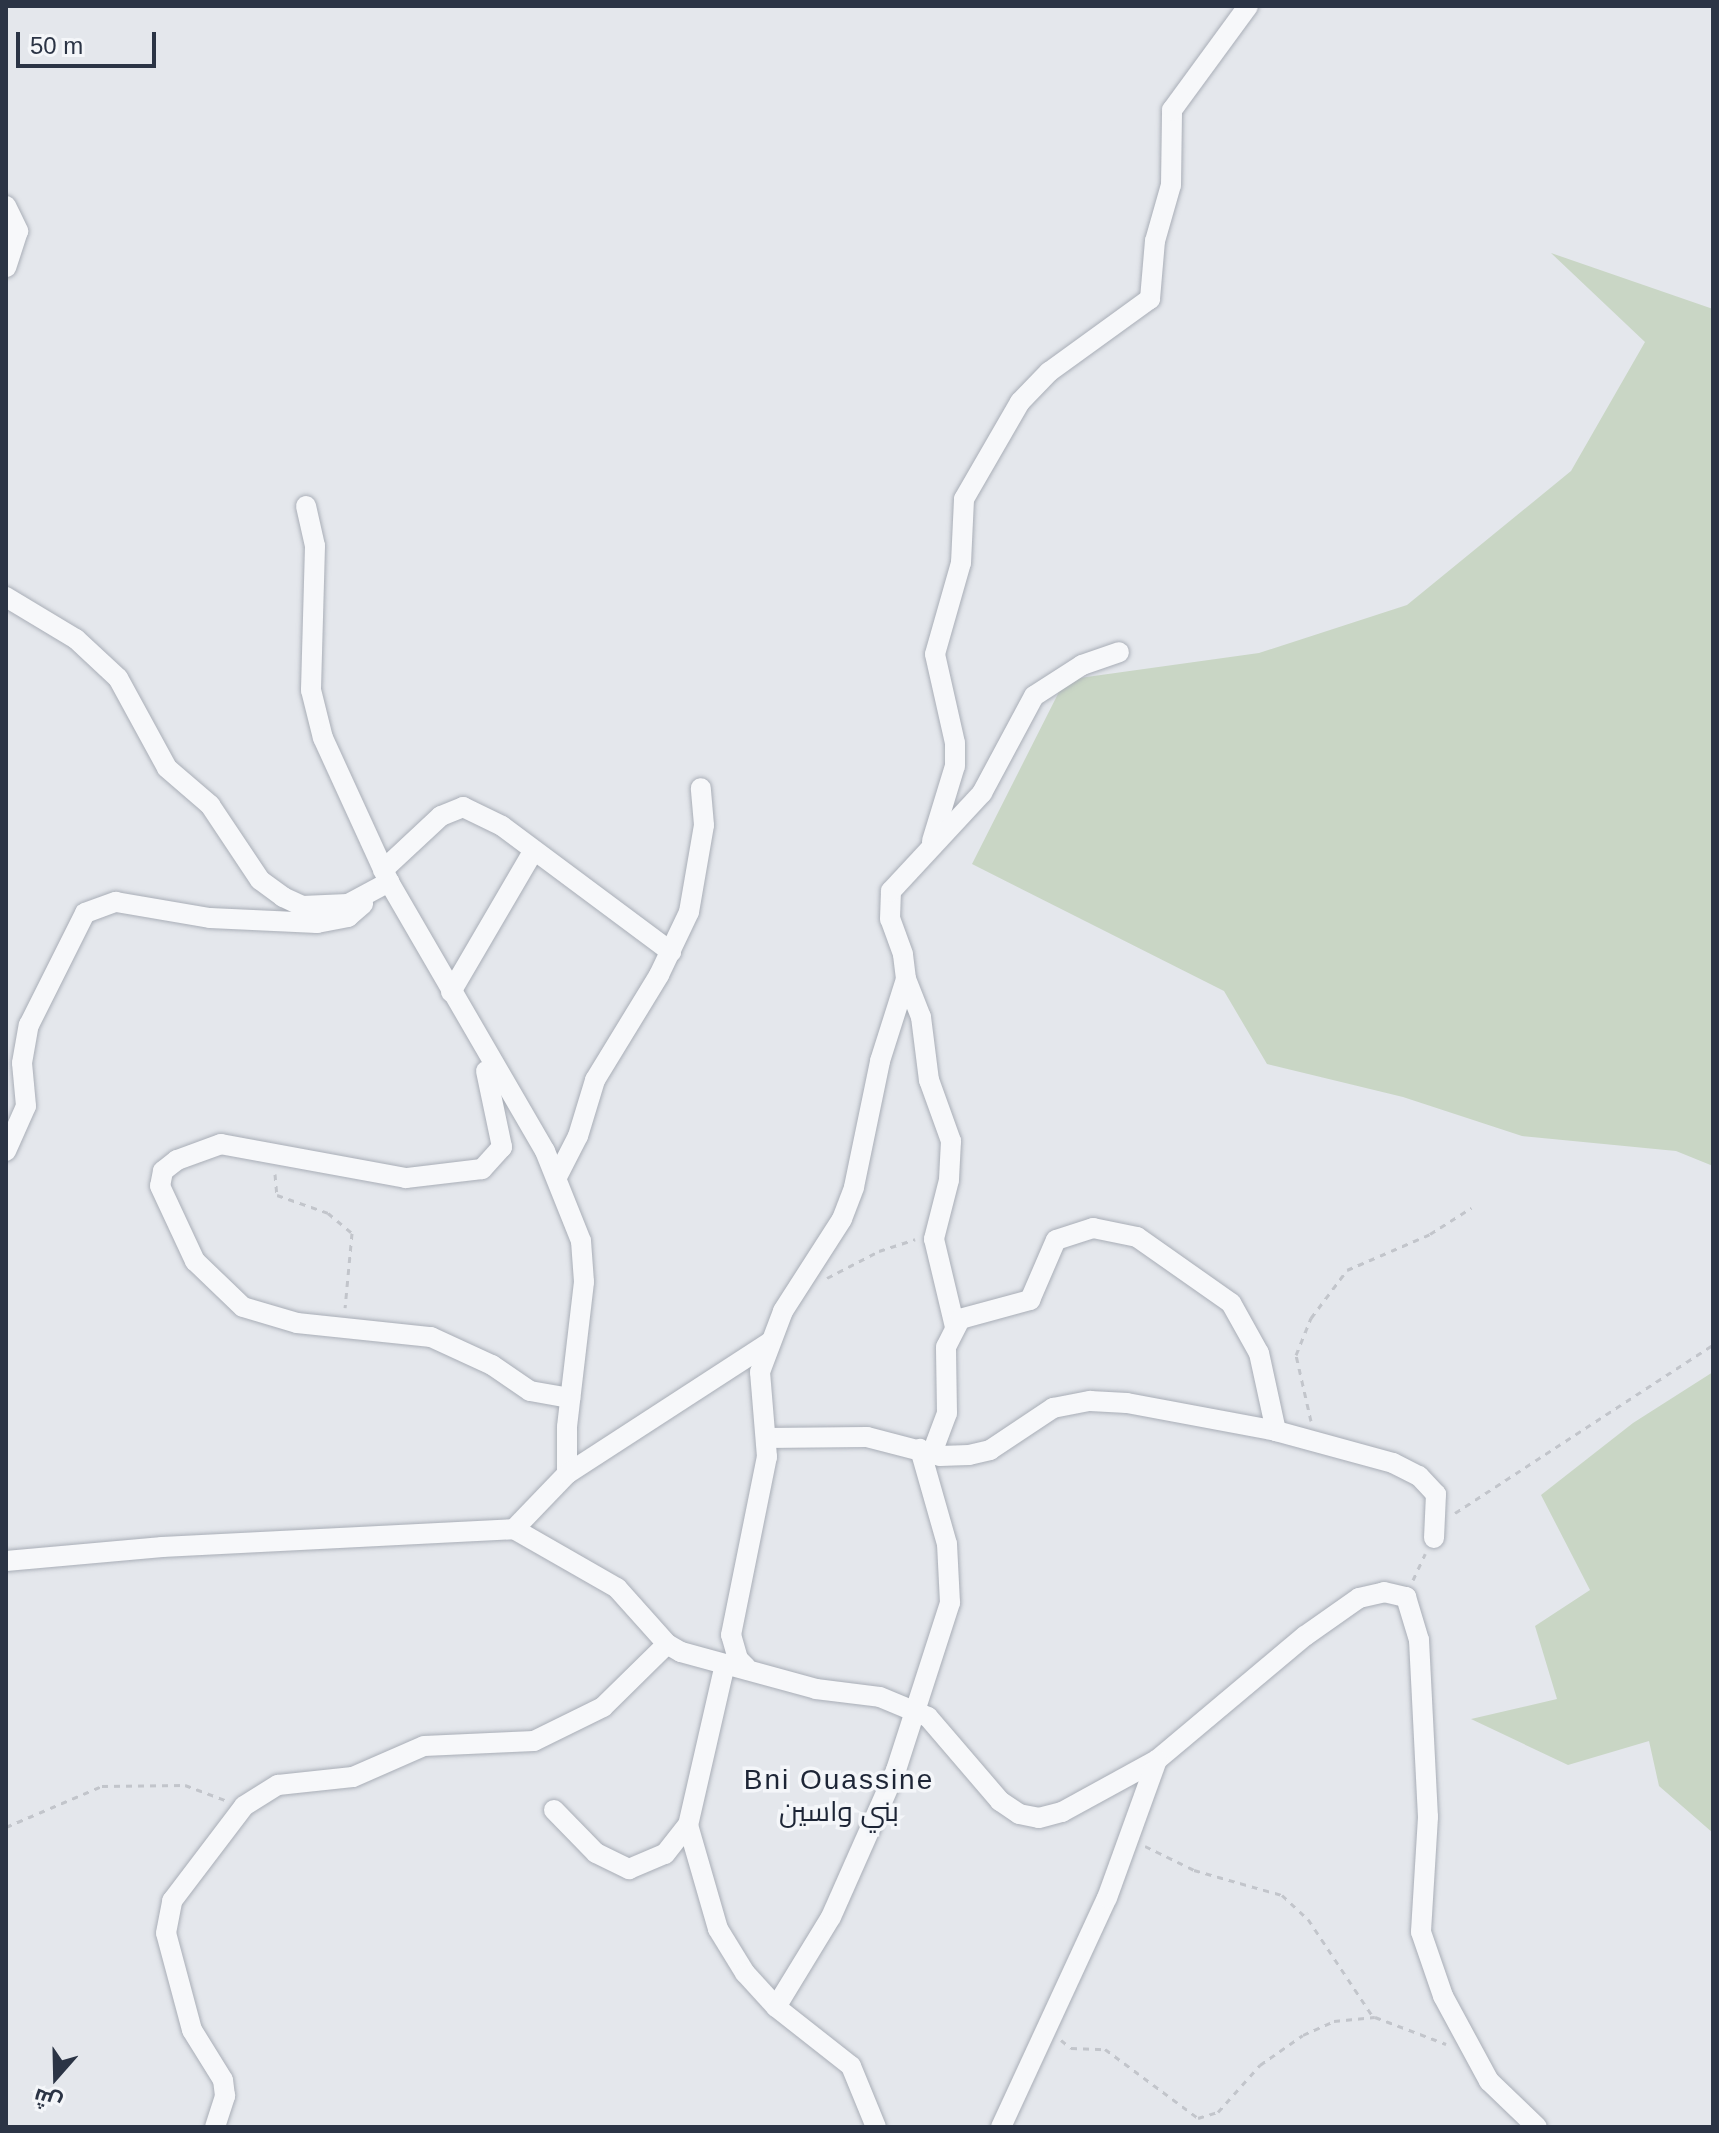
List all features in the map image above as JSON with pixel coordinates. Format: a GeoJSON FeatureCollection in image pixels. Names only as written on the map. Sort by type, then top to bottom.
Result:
{"type":"FeatureCollection","features":[{"type":"Feature","properties":{"kind":"street"},"geometry":{"type":"LineString","coordinates":[[930,847],[955,766],[955,743],[935,654],[961,563],[964,499],[1020,402],[1049,372],[1132,317],[1150,299],[1155,241],[1171,185],[1172,110],[1248,6]]}},
{"type":"Feature","properties":{"kind":"street"},"geometry":{"type":"LineString","coordinates":[[6,206],[18,231],[6,267]]}},
{"type":"Feature","properties":{"kind":"street"},"geometry":{"type":"LineString","coordinates":[[306,506],[315,546],[311,690],[323,738],[386,876],[557,1177],[581,1241],[584,1282],[570,1398],[567,1474]]}},
{"type":"Feature","properties":{"kind":"street"},"geometry":{"type":"LineString","coordinates":[[6,597],[76,639],[118,678],[149,743],[167,768],[210,805],[260,880],[302,906],[348,904],[370,894]]}},
{"type":"Feature","properties":{"kind":"street"},"geometry":{"type":"LineString","coordinates":[[776,2007],[831,1917],[896,1770],[913,1710],[943,1628],[951,1584],[947,1544],[926,1451],[947,1413],[944,1362],[955,1327],[934,1235],[949,1180],[951,1141],[929,1080],[921,1017],[906,979],[888,900],[904,873],[982,793],[1034,696],[1082,665],[1119,652]]}},
{"type":"Feature","properties":{"kind":"street"},"geometry":{"type":"LineString","coordinates":[[557,1177],[578,1136],[595,1080],[671,952],[695,883],[704,825],[701,788]]}},
{"type":"Feature","properties":{"kind":"street"},"geometry":{"type":"LineString","coordinates":[[6,1151],[26,1106],[22,1063],[29,1025],[85,913],[116,902],[210,918],[317,923],[348,917],[453,808],[473,810],[534,850],[671,952]]}},
{"type":"Feature","properties":{"kind":"street"},"geometry":{"type":"LineString","coordinates":[[451,992],[534,850]]}},
{"type":"Feature","properties":{"kind":"street"},"geometry":{"type":"LineString","coordinates":[[746,1667],[738,1659],[731,1635],[765,1475],[766,1438],[759,1394],[770,1342],[783,1311],[849,1204],[882,1050],[906,979]]}},
{"type":"Feature","properties":{"kind":"street"},"geometry":{"type":"LineString","coordinates":[[472,1028],[502,1136],[499,1155],[482,1169],[406,1178],[221,1144],[186,1154],[160,1176],[166,1206],[204,1274],[243,1307],[274,1318],[431,1337],[492,1365],[530,1391],[570,1398]]}},
{"type":"Feature","properties":{"kind":"street"},"geometry":{"type":"LineString","coordinates":[[955,1327],[968,1316],[1030,1300],[1060,1236],[1093,1228],[1126,1232],[1212,1288],[1243,1317],[1266,1374],[1276,1431]]}},
{"type":"Feature","properties":{"kind":"street"},"geometry":{"type":"LineString","coordinates":[[514,1529],[567,1474],[770,1342]]}},
{"type":"Feature","properties":{"kind":"street"},"geometry":{"type":"LineString","coordinates":[[766,1438],[867,1437],[926,1451],[969,1455],[990,1450],[1053,1408],[1090,1401],[1149,1406],[1276,1431],[1393,1463],[1430,1484],[1438,1506],[1434,1538]]}},
{"type":"Feature","properties":{"kind":"street"},"geometry":{"type":"LineString","coordinates":[[9,1557],[514,1529],[617,1588],[667,1644],[796,1684],[857,1692],[913,1710],[939,1725],[1000,1801],[1027,1816],[1062,1812],[1157,1760],[1337,1612],[1370,1593],[1406,1597],[1419,1640],[1428,1817],[1421,1932],[1443,1996],[1475,2056],[1507,2104],[1537,2127]]}},
{"type":"Feature","properties":{"kind":"street"},"geometry":{"type":"LineString","coordinates":[[215,2127],[225,2096],[223,2080],[192,2030],[166,1933],[172,1901],[244,1806],[278,1785],[353,1777],[424,1746],[534,1741],[603,1707],[667,1644]]}},
{"type":"Feature","properties":{"kind":"street"},"geometry":{"type":"LineString","coordinates":[[554,1810],[596,1853],[629,1869],[665,1854],[688,1825],[725,1664]]}},
{"type":"Feature","properties":{"kind":"street"},"geometry":{"type":"LineString","coordinates":[[1001,2127],[1130,1836],[1157,1760]]}},
{"type":"Feature","properties":{"kind":"street"},"geometry":{"type":"LineString","coordinates":[[688,1825],[718,1929],[745,1973],[776,2007],[851,2066],[876,2127]]}},
{"type":"Feature","properties":{"kind":"path"},"geometry":{"type":"LineString","coordinates":[[278,1153],[273,1185],[277,1195],[328,1213],[352,1233],[345,1328]]}},
{"type":"Feature","properties":{"kind":"path"},"geometry":{"type":"LineString","coordinates":[[1315,1441],[1296,1355],[1311,1318],[1347,1270],[1430,1234],[1471,1208]]}},
{"type":"Feature","properties":{"kind":"path"},"geometry":{"type":"LineString","coordinates":[[821,1282],[879,1251],[934,1235]]}},
{"type":"Feature","properties":{"kind":"path"},"geometry":{"type":"LineString","coordinates":[[1406,1597],[1434,1538],[1460,1508],[1713,1345]]}},
{"type":"Feature","properties":{"kind":"path"},"geometry":{"type":"LineString","coordinates":[[6,1827],[102,1786],[185,1785],[244,1806]]}},
{"type":"Feature","properties":{"kind":"path"},"geometry":{"type":"LineString","coordinates":[[1130,1836],[1194,1870],[1282,1895],[1308,1919],[1373,2017]]}},
{"type":"Feature","properties":{"kind":"path"},"geometry":{"type":"LineString","coordinates":[[1050,2022],[1067,2046],[1105,2049],[1198,2118],[1218,2112],[1260,2065],[1303,2035],[1334,2021],[1373,2017],[1475,2056]]}},
{"type":"Feature","properties":{"kind":"green space"},"geometry":{"type":"Polygon","coordinates":[[[1551,253],[1713,309],[1713,1166],[1676,1151],[1522,1136],[1403,1097],[1267,1064],[1224,991],[972,864],[1065,680],[1259,653],[1407,605],[1571,471],[1645,342],[1551,253]]]}},
{"type":"Feature","properties":{"kind":"green space"},"geometry":{"type":"Polygon","coordinates":[[[1713,1372],[1713,1833],[1659,1786],[1649,1741],[1568,1765],[1471,1719],[1557,1699],[1535,1626],[1590,1590],[1541,1495],[1633,1423],[1713,1372]]]}},
{"type":"Feature","properties":{"kind":"district","name":"Bni Ouassine بني واسين"},"geometry":{"type":"Point","coordinates":[839,1796]}}]}
